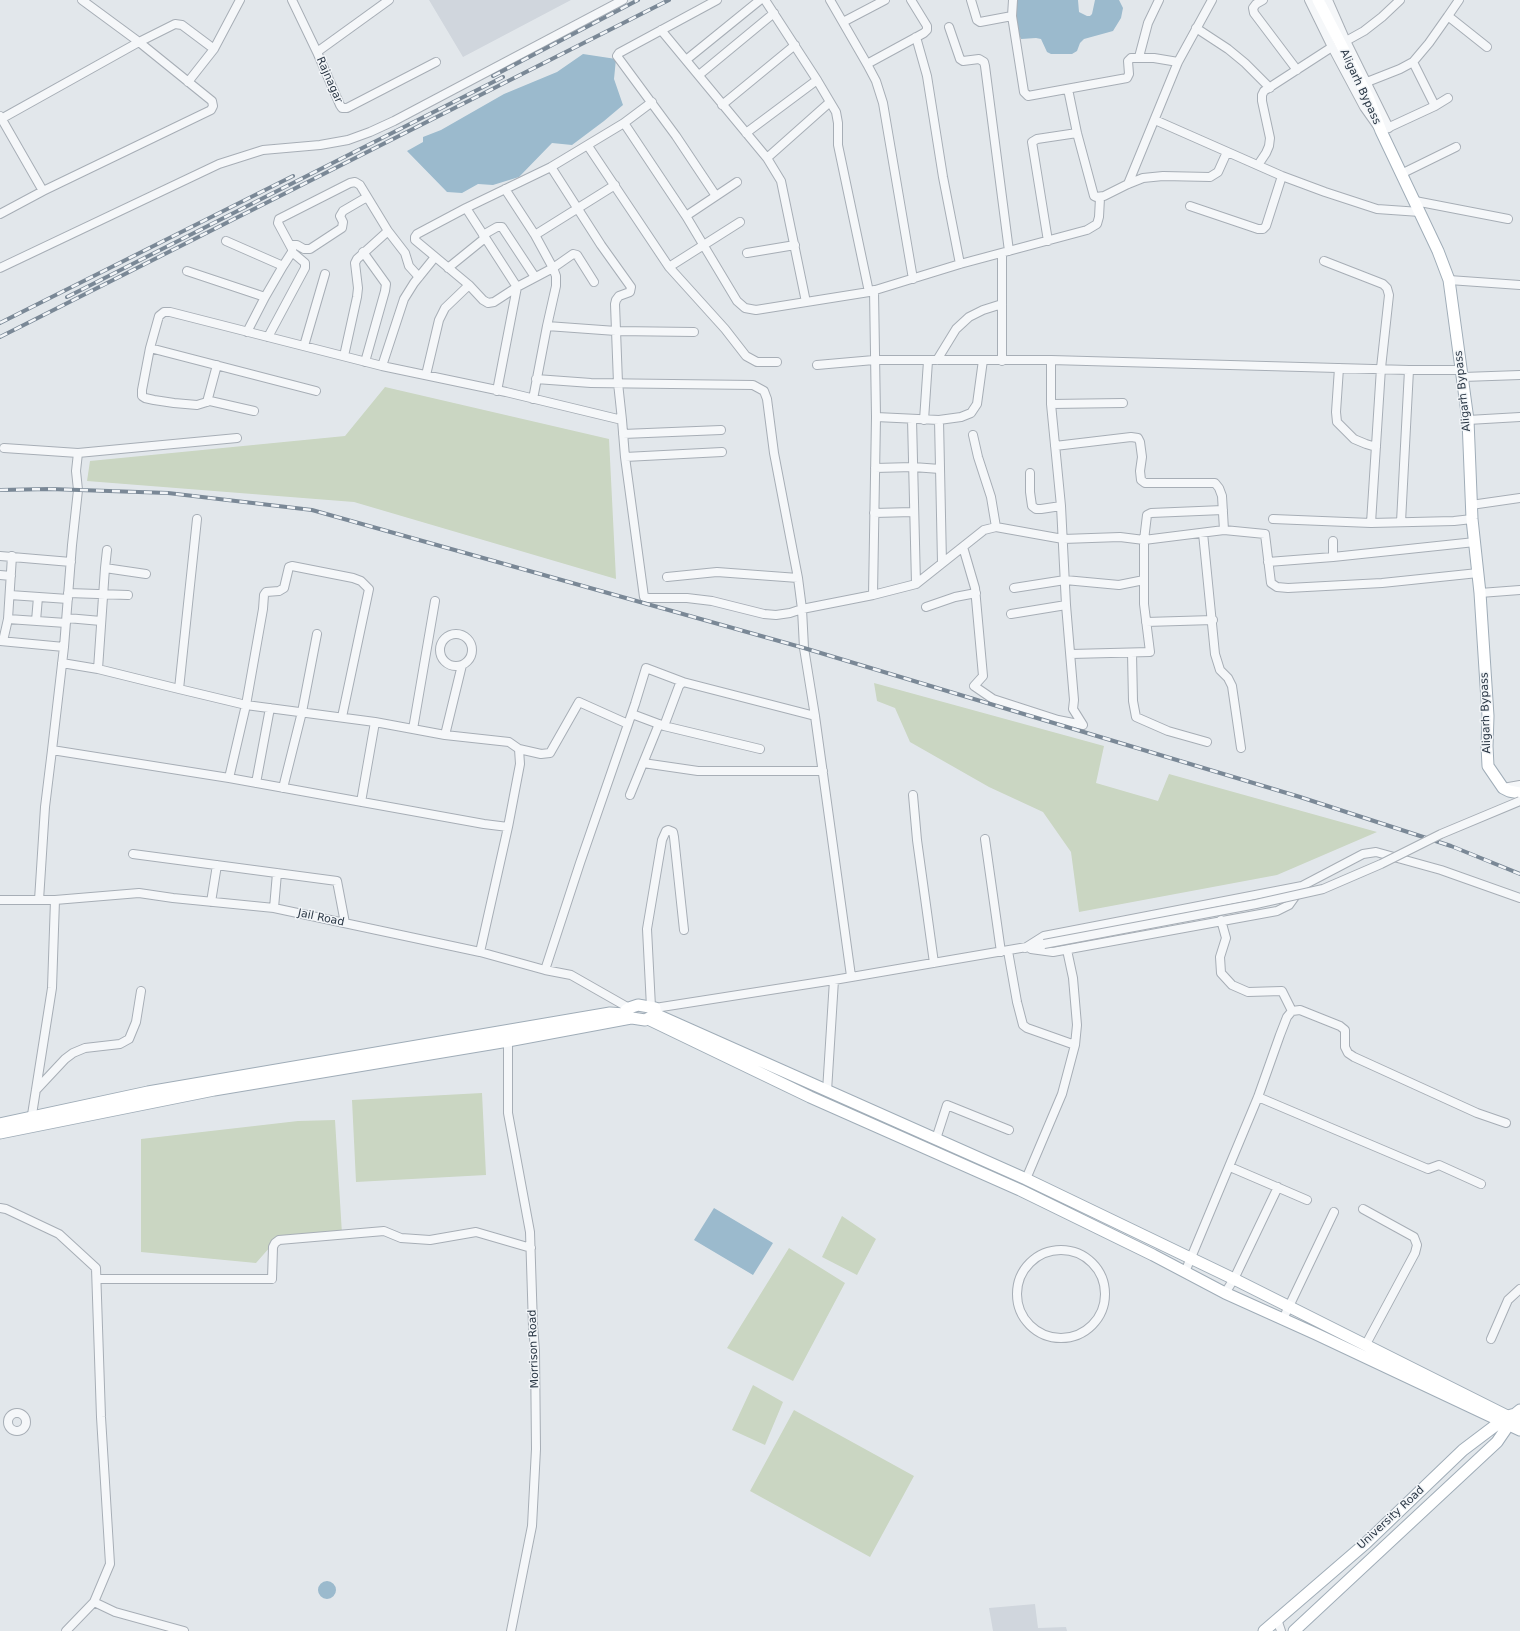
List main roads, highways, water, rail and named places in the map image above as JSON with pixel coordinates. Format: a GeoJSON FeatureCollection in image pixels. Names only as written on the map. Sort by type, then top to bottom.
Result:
{"type":"FeatureCollection","features":[{"type":"Feature","properties":{"kind":"main road","name":"Aligarh Bypass"},"geometry":{"type":"LineString","coordinates":[[1318,0],[1385,130],[1401,174],[1438,251],[1449,280],[1468,420],[1472,520],[1480,594],[1488,716],[1488,766],[1503,788],[1520,793]]}},
{"type":"Feature","properties":{"kind":"main road"},"geometry":{"type":"LineString","coordinates":[[0,1124],[31,1122],[508,1036],[610,1013],[629,1013],[638,1005],[810,1097],[1020,1190],[1225,1293],[1512,1418]]}},
{"type":"Feature","properties":{"kind":"main road"},"geometry":{"type":"LineString","coordinates":[[652,1012],[1026,1179],[1140,1233],[1512,1418],[1520,1430]]}},
{"type":"Feature","properties":{"kind":"main road"},"geometry":{"type":"LineString","coordinates":[[0,1133],[31,1122]]}},
{"type":"Feature","properties":{"kind":"main road"},"geometry":{"type":"LineString","coordinates":[[1294,1631],[1497,1442],[1512,1418]]}},
{"type":"Feature","properties":{"kind":"main road","name":"University Road"},"geometry":{"type":"LineString","coordinates":[[1266,1630],[1366,1543],[1463,1450],[1512,1418]]}},
{"type":"Feature","properties":{"kind":"water"},"geometry":{"type":"Polygon","coordinates":[[[1015,0],[1078,0],[1079,12],[1087,16],[1092,14],[1095,0],[1119,0],[1123,8],[1121,18],[1113,31],[1084,39],[1080,43],[1077,51],[1072,54],[1051,54],[1047,52],[1041,39],[1021,39],[1017,31],[1015,0]]]}},
{"type":"Feature","properties":{"kind":"water"},"geometry":{"type":"Polygon","coordinates":[[[583,54],[616,59],[614,79],[623,105],[572,145],[552,143],[519,177],[493,185],[478,184],[462,193],[447,192],[407,151],[423,142],[423,137],[441,130],[504,94],[557,72],[583,54]]]}},
{"type":"Feature","properties":{"kind":"water"},"geometry":{"type":"Polygon","coordinates":[[[714,1208],[773,1243],[753,1275],[694,1240],[714,1208]]]}},
{"type":"Feature","properties":{"kind":"water"},"geometry":{"type":"Polygon","coordinates":[[[327,1581],[333,1584],[336,1590],[333,1596],[327,1599],[321,1596],[318,1590],[321,1584],[327,1581]]]}},
{"type":"Feature","properties":{"kind":"railway"},"geometry":{"type":"LineString","coordinates":[[493,76],[638,0]]}},
{"type":"Feature","properties":{"kind":"railway"},"geometry":{"type":"LineString","coordinates":[[0,337],[669,0]]}},
{"type":"Feature","properties":{"kind":"railway"},"geometry":{"type":"LineString","coordinates":[[67,297],[503,77]]}},
{"type":"Feature","properties":{"kind":"railway"},"geometry":{"type":"LineString","coordinates":[[0,323],[293,176]]}},
{"type":"Feature","properties":{"kind":"railway"},"geometry":{"type":"LineString","coordinates":[[0,490],[50,489],[168,493],[312,510],[804,648],[1300,797],[1451,846],[1520,874]]}}]}
